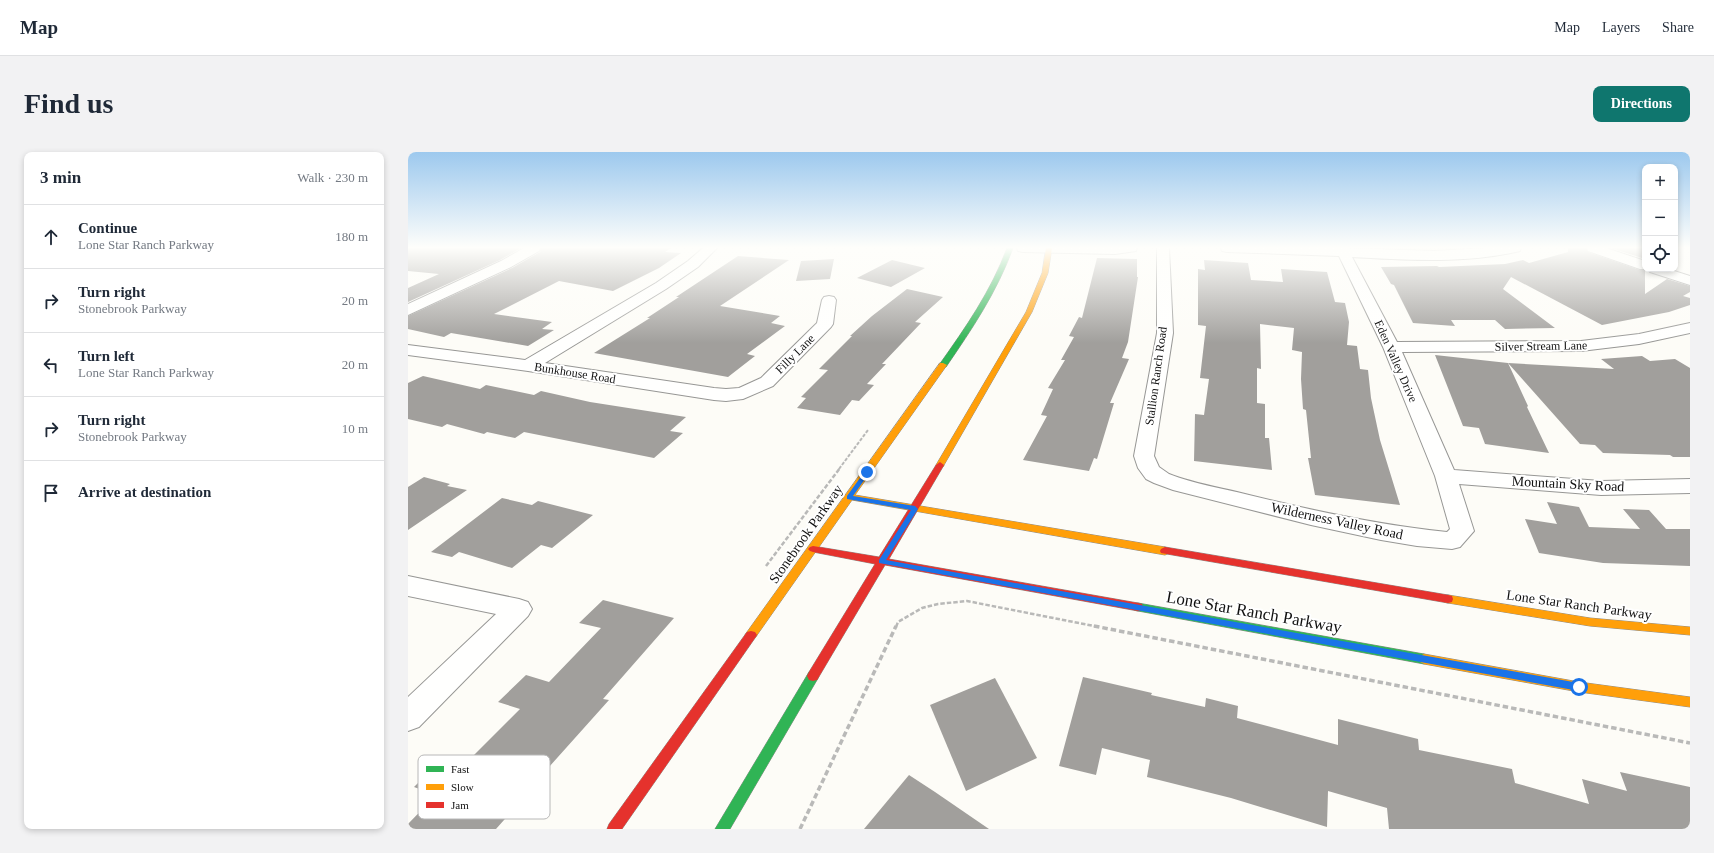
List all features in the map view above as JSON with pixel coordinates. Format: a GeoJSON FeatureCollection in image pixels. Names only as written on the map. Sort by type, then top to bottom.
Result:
{"type":"FeatureCollection","features":[{"type":"Feature","properties":{"kind":"main road","name":"Stonebrook Parkway"},"geometry":{"type":"LineString","coordinates":[[614,829],[977,316],[999,280]]}},
{"type":"Feature","properties":{"kind":"main road"},"geometry":{"type":"LineString","coordinates":[[722,829],[881,562],[915,509],[1029,312],[1042,280]]}},
{"type":"Feature","properties":{"kind":"main road","name":"Lone Star Ranch Parkway"},"geometry":{"type":"LineString","coordinates":[[849,497],[1529,613],[1598,623],[1690,631]]}},
{"type":"Feature","properties":{"kind":"main road","name":"Lone Star Ranch Parkway"},"geometry":{"type":"LineString","coordinates":[[813,549],[1579,687],[1690,702]]}},
{"type":"Feature","properties":{"kind":"street"},"geometry":{"type":"LineString","coordinates":[[408,310],[473,280]]}},
{"type":"Feature","properties":{"kind":"street"},"geometry":{"type":"LineString","coordinates":[[528,366],[670,280]]}},
{"type":"Feature","properties":{"kind":"street","name":"Stallion Ranch Road"},"geometry":{"type":"LineString","coordinates":[[1154,476],[1148,468],[1144,456],[1164,333],[1164,280]]}},
{"type":"Feature","properties":{"kind":"street","name":"Eden Valley Drive"},"geometry":{"type":"LineString","coordinates":[[1357,280],[1391,347],[1446,476]]}},
{"type":"Feature","properties":{"kind":"street","name":"Filly Lane"},"geometry":{"type":"LineString","coordinates":[[743,393],[767,382],[825,324],[829,300]]}},
{"type":"Feature","properties":{"kind":"street","name":"Silver Stream Lane"},"geometry":{"type":"LineString","coordinates":[[1391,347],[1581,346],[1639,339],[1690,328]]}},
{"type":"Feature","properties":{"kind":"street","name":"Bunkhouse Road"},"geometry":{"type":"LineString","coordinates":[[408,350],[528,366],[714,394],[726,395],[743,393]]}},
{"type":"Feature","properties":{"kind":"street","name":"Wilderness Valley Road"},"geometry":{"type":"LineString","coordinates":[[1154,476],[1173,483],[1335,523],[1419,539],[1452,541],[1462,531],[1446,476]]}},
{"type":"Feature","properties":{"kind":"street","name":"Mountain Sky Road"},"geometry":{"type":"LineString","coordinates":[[1446,476],[1601,488],[1690,486]]}},
{"type":"Feature","properties":{"kind":"street"},"geometry":{"type":"LineString","coordinates":[[408,586],[519,609],[408,717]]}},
{"type":"Feature","properties":{"kind":"path"},"geometry":{"type":"LineString","coordinates":[[766,566],[868,430]]}},
{"type":"Feature","properties":{"kind":"path"},"geometry":{"type":"LineString","coordinates":[[800,829],[898,622],[914,610],[942,602],[967,601],[1690,743]]}},
{"type":"Feature","properties":{"kind":"building"},"geometry":{"type":"Polygon","coordinates":[[[427,280],[457,280],[408,302],[408,288],[427,280]]]}},
{"type":"Feature","properties":{"kind":"building"},"geometry":{"type":"Polygon","coordinates":[[[487,280],[636,280],[613,291],[559,281],[494,314],[552,322],[542,329],[554,330],[528,346],[451,333],[444,337],[408,329],[408,316],[487,280]]]}},
{"type":"Feature","properties":{"kind":"building"},"geometry":{"type":"Polygon","coordinates":[[[702,280],[760,280],[720,306],[780,316],[771,323],[785,326],[747,354],[755,356],[728,377],[594,353],[650,318],[647,318],[679,297],[676,297],[702,280]]]}},
{"type":"Feature","properties":{"kind":"building"},"geometry":{"type":"Polygon","coordinates":[[[796,280],[820,280],[796,281],[796,280]]]}},
{"type":"Feature","properties":{"kind":"building"},"geometry":{"type":"Polygon","coordinates":[[[863,280],[904,280],[891,287],[863,280]]]}},
{"type":"Feature","properties":{"kind":"building"},"geometry":{"type":"Polygon","coordinates":[[[1092,280],[1138,280],[1128,342],[1122,358],[1129,359],[1110,403],[1114,403],[1097,459],[1094,458],[1089,471],[1023,460],[1047,416],[1041,415],[1053,389],[1048,388],[1065,360],[1061,360],[1074,337],[1069,336],[1079,317],[1082,318],[1092,280]]]}},
{"type":"Feature","properties":{"kind":"building"},"geometry":{"type":"Polygon","coordinates":[[[1198,280],[1251,280],[1283,282],[1283,280],[1329,280],[1335,302],[1345,303],[1349,322],[1347,345],[1357,346],[1360,369],[1368,370],[1371,398],[1380,440],[1400,505],[1315,495],[1308,458],[1311,458],[1306,410],[1303,409],[1301,379],[1302,352],[1292,350],[1294,328],[1260,324],[1261,369],[1257,368],[1257,403],[1265,404],[1265,438],[1269,438],[1272,470],[1194,461],[1195,414],[1204,415],[1209,379],[1200,378],[1206,326],[1198,325],[1198,280]]]}},
{"type":"Feature","properties":{"kind":"building"},"geometry":{"type":"Polygon","coordinates":[[[1388,280],[1509,280],[1503,289],[1555,328],[1505,329],[1495,320],[1451,320],[1455,326],[1413,323],[1394,285],[1391,284],[1388,280]]]}},
{"type":"Feature","properties":{"kind":"building"},"geometry":{"type":"Polygon","coordinates":[[[1516,280],[1645,280],[1645,294],[1666,280],[1690,286],[1690,292],[1683,296],[1690,298],[1690,305],[1669,312],[1602,325],[1516,280]]]}},
{"type":"Feature","properties":{"kind":"building"},"geometry":{"type":"Polygon","coordinates":[[[907,289],[943,297],[915,322],[921,323],[882,364],[886,364],[867,384],[874,385],[859,401],[852,400],[840,415],[797,408],[806,398],[801,397],[828,370],[819,369],[852,336],[850,336],[872,316],[907,289]]]}},
{"type":"Feature","properties":{"kind":"building"},"geometry":{"type":"Polygon","coordinates":[[[1435,355],[1508,363],[1549,453],[1485,444],[1479,428],[1463,426],[1435,355]]]}},
{"type":"Feature","properties":{"kind":"building"},"geometry":{"type":"Polygon","coordinates":[[[1642,356],[1650,361],[1675,359],[1690,368],[1690,457],[1603,453],[1595,445],[1580,444],[1508,363],[1614,369],[1601,359],[1642,356]]]}},
{"type":"Feature","properties":{"kind":"building"},"geometry":{"type":"Polygon","coordinates":[[[423,376],[480,389],[486,385],[534,395],[541,391],[590,402],[686,417],[670,431],[683,433],[654,458],[524,432],[515,438],[487,432],[484,434],[447,424],[442,427],[408,419],[408,383],[423,376]]]}},
{"type":"Feature","properties":{"kind":"building"},"geometry":{"type":"Polygon","coordinates":[[[424,477],[450,484],[447,486],[467,490],[408,530],[408,487],[424,477]]]}},
{"type":"Feature","properties":{"kind":"building"},"geometry":{"type":"Polygon","coordinates":[[[502,498],[532,505],[538,501],[593,515],[552,548],[541,545],[512,568],[459,552],[452,557],[431,552],[502,498]]]}},
{"type":"Feature","properties":{"kind":"building"},"geometry":{"type":"Polygon","coordinates":[[[1547,502],[1579,507],[1589,527],[1640,529],[1623,509],[1649,510],[1666,529],[1690,529],[1690,566],[1603,563],[1539,553],[1525,519],[1557,524],[1547,502]]]}},
{"type":"Feature","properties":{"kind":"building"},"geometry":{"type":"Polygon","coordinates":[[[603,600],[674,618],[603,699],[609,700],[550,766],[550,755],[474,755],[520,709],[498,702],[526,675],[549,682],[601,628],[579,623],[603,600]]]}},
{"type":"Feature","properties":{"kind":"building"},"geometry":{"type":"Polygon","coordinates":[[[1083,677],[1152,693],[1151,695],[1205,707],[1206,698],[1238,706],[1237,718],[1338,745],[1338,719],[1418,739],[1419,750],[1512,769],[1515,783],[1589,804],[1582,779],[1627,791],[1620,772],[1690,787],[1690,829],[1389,829],[1387,808],[1328,791],[1327,827],[1231,798],[1147,777],[1150,760],[1102,748],[1096,775],[1059,766],[1083,677]]]}},
{"type":"Feature","properties":{"kind":"building"},"geometry":{"type":"Polygon","coordinates":[[[995,678],[1037,758],[966,791],[930,705],[995,678]]]}},
{"type":"Feature","properties":{"kind":"building"},"geometry":{"type":"Polygon","coordinates":[[[909,775],[935,792],[989,829],[864,829],[909,775]]]}},
{"type":"Feature","properties":{"kind":"building"},"geometry":{"type":"Polygon","coordinates":[[[418,783],[418,788],[414,787],[418,783]]]}},
{"type":"Feature","properties":{"kind":"building"},"geometry":{"type":"Polygon","coordinates":[[[418,814],[418,819],[505,819],[496,829],[408,829],[408,824],[418,814]]]}},
{"type":"Feature","properties":{"kind":"traffic: fast"},"geometry":{"type":"LineString","coordinates":[[943,365],[990,295],[997,280]]}},
{"type":"Feature","properties":{"kind":"traffic: fast"},"geometry":{"type":"LineString","coordinates":[[1138,607],[1424,659]]}},
{"type":"Feature","properties":{"kind":"traffic: fast"},"geometry":{"type":"LineString","coordinates":[[722,829],[813,676]]}},
{"type":"Feature","properties":{"kind":"traffic: slow"},"geometry":{"type":"LineString","coordinates":[[940,465],[1029,312],[1042,280]]}},
{"type":"Feature","properties":{"kind":"traffic: slow"},"geometry":{"type":"LineString","coordinates":[[751,635],[943,365]]}},
{"type":"Feature","properties":{"kind":"traffic: slow"},"geometry":{"type":"LineString","coordinates":[[849,497],[1165,551]]}},
{"type":"Feature","properties":{"kind":"traffic: slow"},"geometry":{"type":"LineString","coordinates":[[1448,599],[1590,622],[1690,631]]}},
{"type":"Feature","properties":{"kind":"traffic: slow"},"geometry":{"type":"LineString","coordinates":[[1424,659],[1579,687],[1690,702]]}},
{"type":"Feature","properties":{"kind":"traffic: jam"},"geometry":{"type":"LineString","coordinates":[[813,676],[940,465]]}},
{"type":"Feature","properties":{"kind":"traffic: jam"},"geometry":{"type":"LineString","coordinates":[[813,549],[1138,607]]}},
{"type":"Feature","properties":{"kind":"traffic: jam"},"geometry":{"type":"LineString","coordinates":[[1165,551],[1448,599]]}},
{"type":"Feature","properties":{"kind":"traffic: jam"},"geometry":{"type":"LineString","coordinates":[[614,829],[751,635]]}},
{"type":"Feature","properties":{"kind":"route"},"geometry":{"type":"LineString","coordinates":[[867,472],[849,497],[915,509],[881,562],[1579,687]]}}]}
